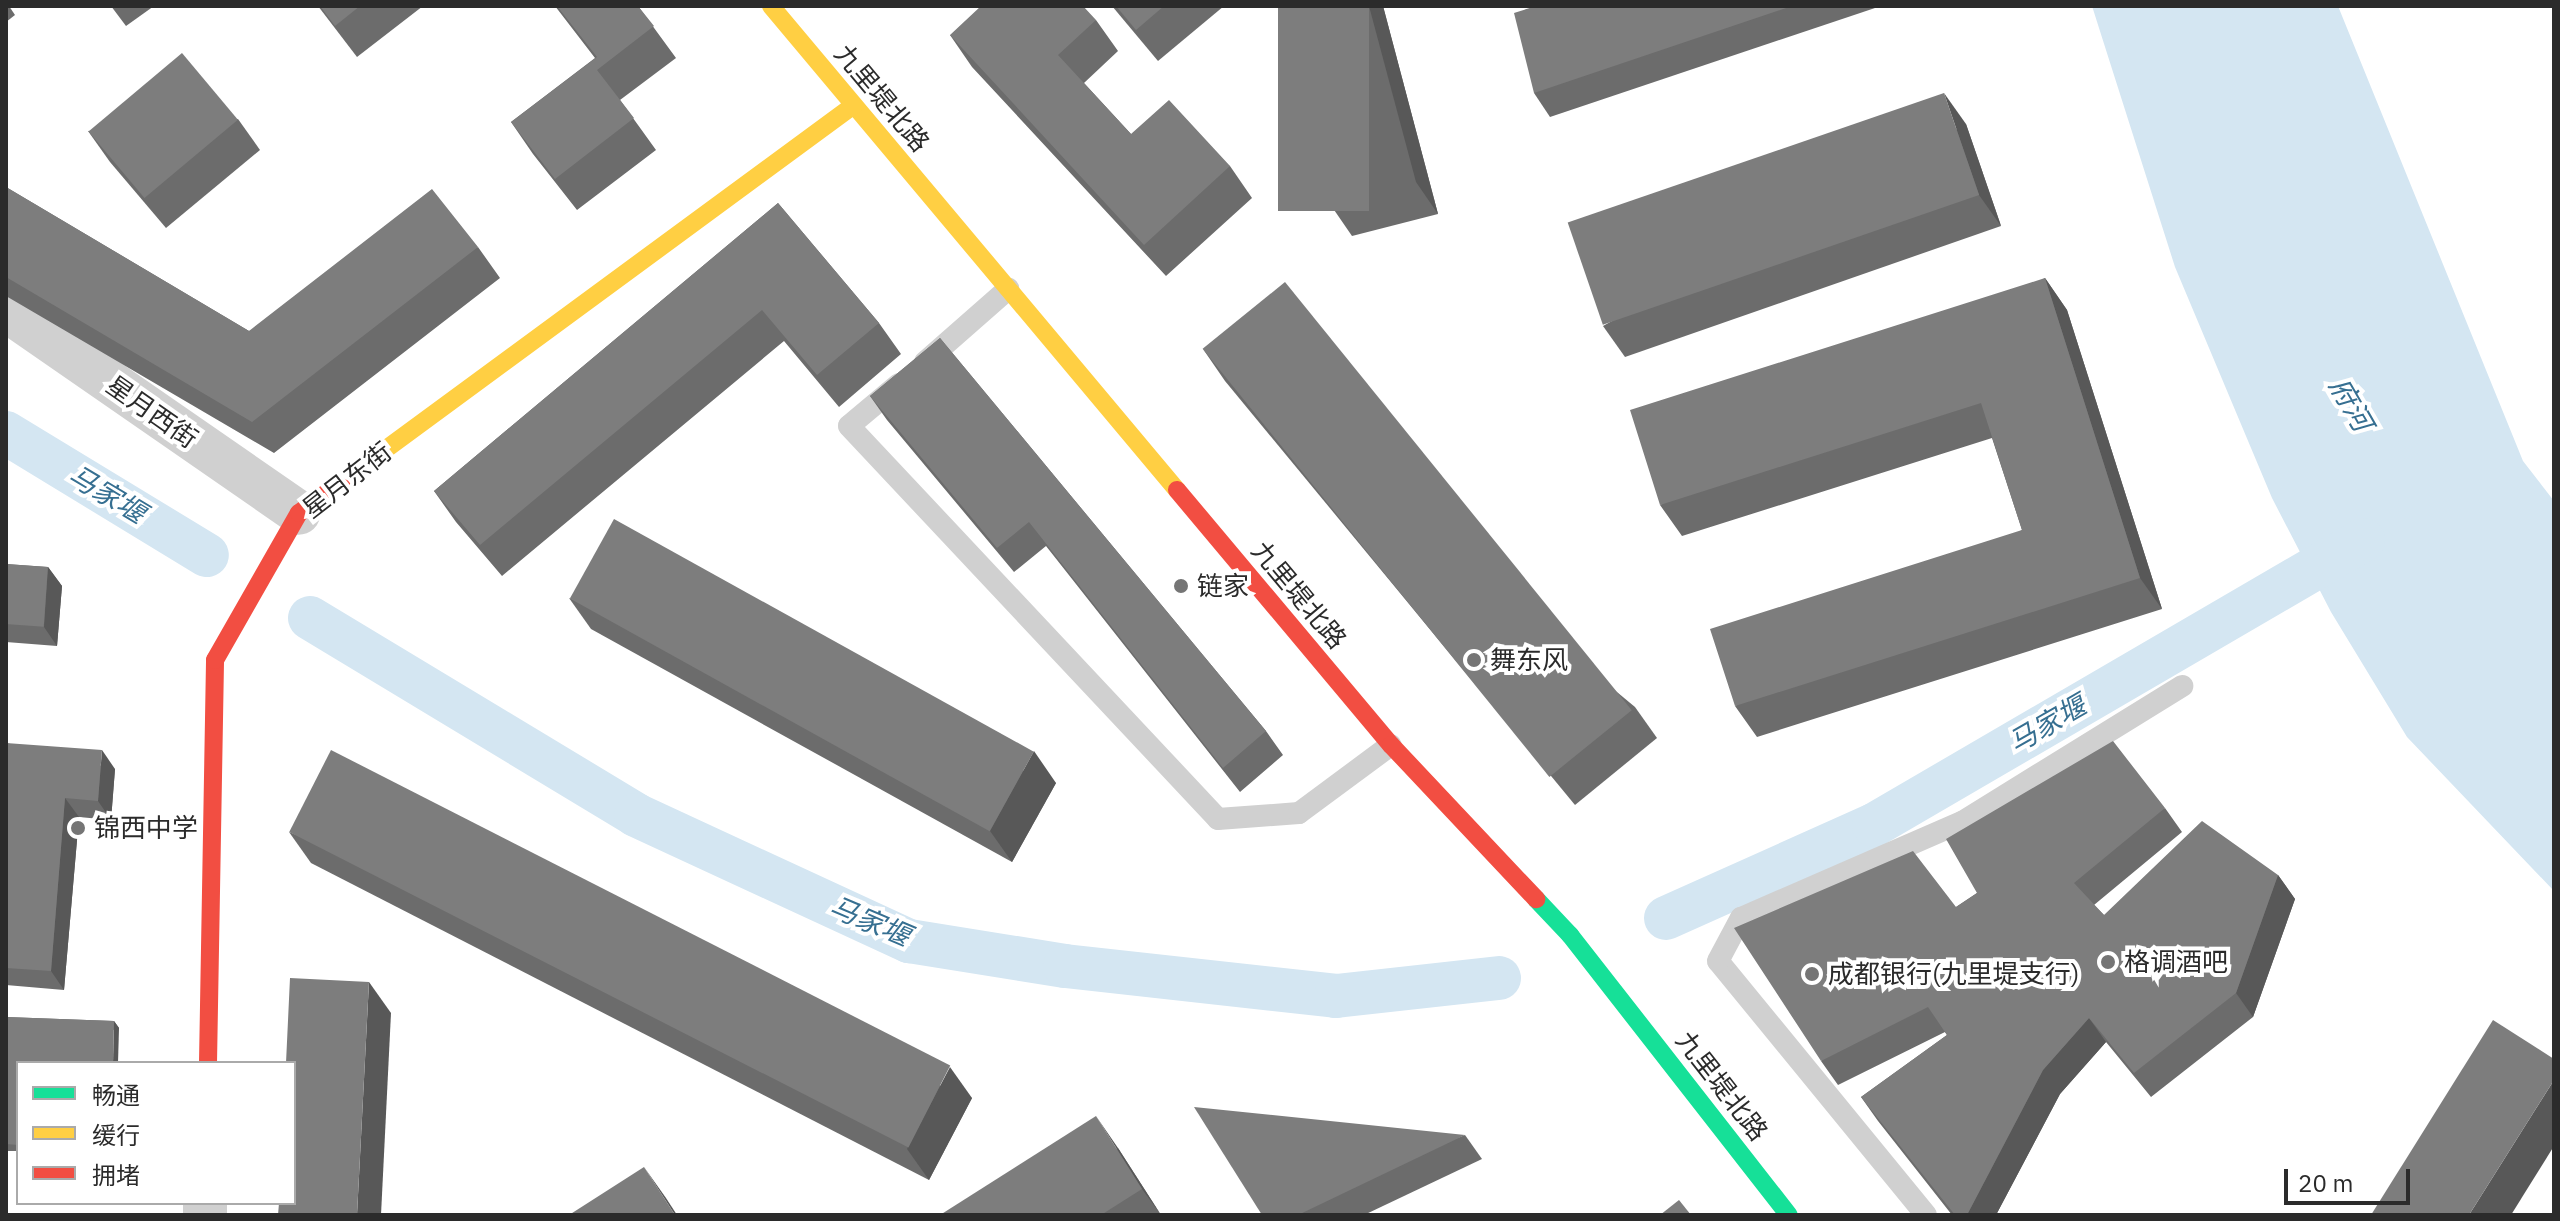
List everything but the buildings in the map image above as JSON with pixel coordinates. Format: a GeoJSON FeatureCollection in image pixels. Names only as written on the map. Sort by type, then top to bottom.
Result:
{"type":"FeatureCollection","features":[{"type":"Feature","properties":{"kind":"street","name":"九里堤北路"},"geometry":{"type":"LineString","coordinates":[[771,6],[1391,745],[1570,935],[1789,1215]]}},
{"type":"Feature","properties":{"kind":"street","name":"星月东街"},"geometry":{"type":"LineString","coordinates":[[208,1061],[215,660],[299,513],[854,105]]}},
{"type":"Feature","properties":{"kind":"street","name":"星月西街"},"geometry":{"type":"LineString","coordinates":[[6,310],[299,513]]}},
{"type":"Feature","properties":{"kind":"lane"},"geometry":{"type":"LineString","coordinates":[[1008,289],[849,426],[1218,819],[1299,813],[1391,745]]}},
{"type":"Feature","properties":{"kind":"lane"},"geometry":{"type":"LineString","coordinates":[[1926,1215],[1718,961],[1741,918],[1962,822],[2182,686]]}},
{"type":"Feature","properties":{"kind":"water","name":"府河"},"geometry":{"type":"Polygon","coordinates":[[[2092,6],[2338,6],[2523,461],[2554,501],[2554,891],[2407,737],[2331,612],[2272,498],[2175,267],[2092,6]]]}},
{"type":"Feature","properties":{"kind":"waterway","name":"马家堰"},"geometry":{"type":"LineString","coordinates":[[6,433],[207,555]]}},
{"type":"Feature","properties":{"kind":"waterway","name":"马家堰"},"geometry":{"type":"LineString","coordinates":[[1666,918],[1874,825],[2363,540]]}},
{"type":"Feature","properties":{"kind":"waterway","name":"马家堰"},"geometry":{"type":"LineString","coordinates":[[310,618],[636,815],[909,941],[1065,966],[1336,996],[1499,978]]}},
{"type":"Feature","properties":{"kind":"traffic: fast"},"geometry":{"type":"LineString","coordinates":[[1536,899],[1570,935],[1789,1215]]}},
{"type":"Feature","properties":{"kind":"traffic: slow"},"geometry":{"type":"LineString","coordinates":[[771,6],[1177,490]]}},
{"type":"Feature","properties":{"kind":"traffic: slow"},"geometry":{"type":"LineString","coordinates":[[367,463],[854,105]]}},
{"type":"Feature","properties":{"kind":"traffic: jam"},"geometry":{"type":"LineString","coordinates":[[208,1061],[215,660],[299,513],[367,463]]}},
{"type":"Feature","properties":{"kind":"traffic: jam"},"geometry":{"type":"LineString","coordinates":[[1177,490],[1391,745],[1536,899]]}},
{"type":"Feature","properties":{"kind":"place","name":"链家"},"geometry":{"type":"Point","coordinates":[1181,586]}},
{"type":"Feature","properties":{"kind":"place","name":"舞东风"},"geometry":{"type":"Point","coordinates":[1474,660]}},
{"type":"Feature","properties":{"kind":"place","name":"锦西中学"},"geometry":{"type":"Point","coordinates":[78,828]}},
{"type":"Feature","properties":{"kind":"place","name":"格调酒吧"},"geometry":{"type":"Point","coordinates":[2108,962]}},
{"type":"Feature","properties":{"kind":"place","name":"成都银行(九里堤支行)"},"geometry":{"type":"Point","coordinates":[1812,974]}}]}
